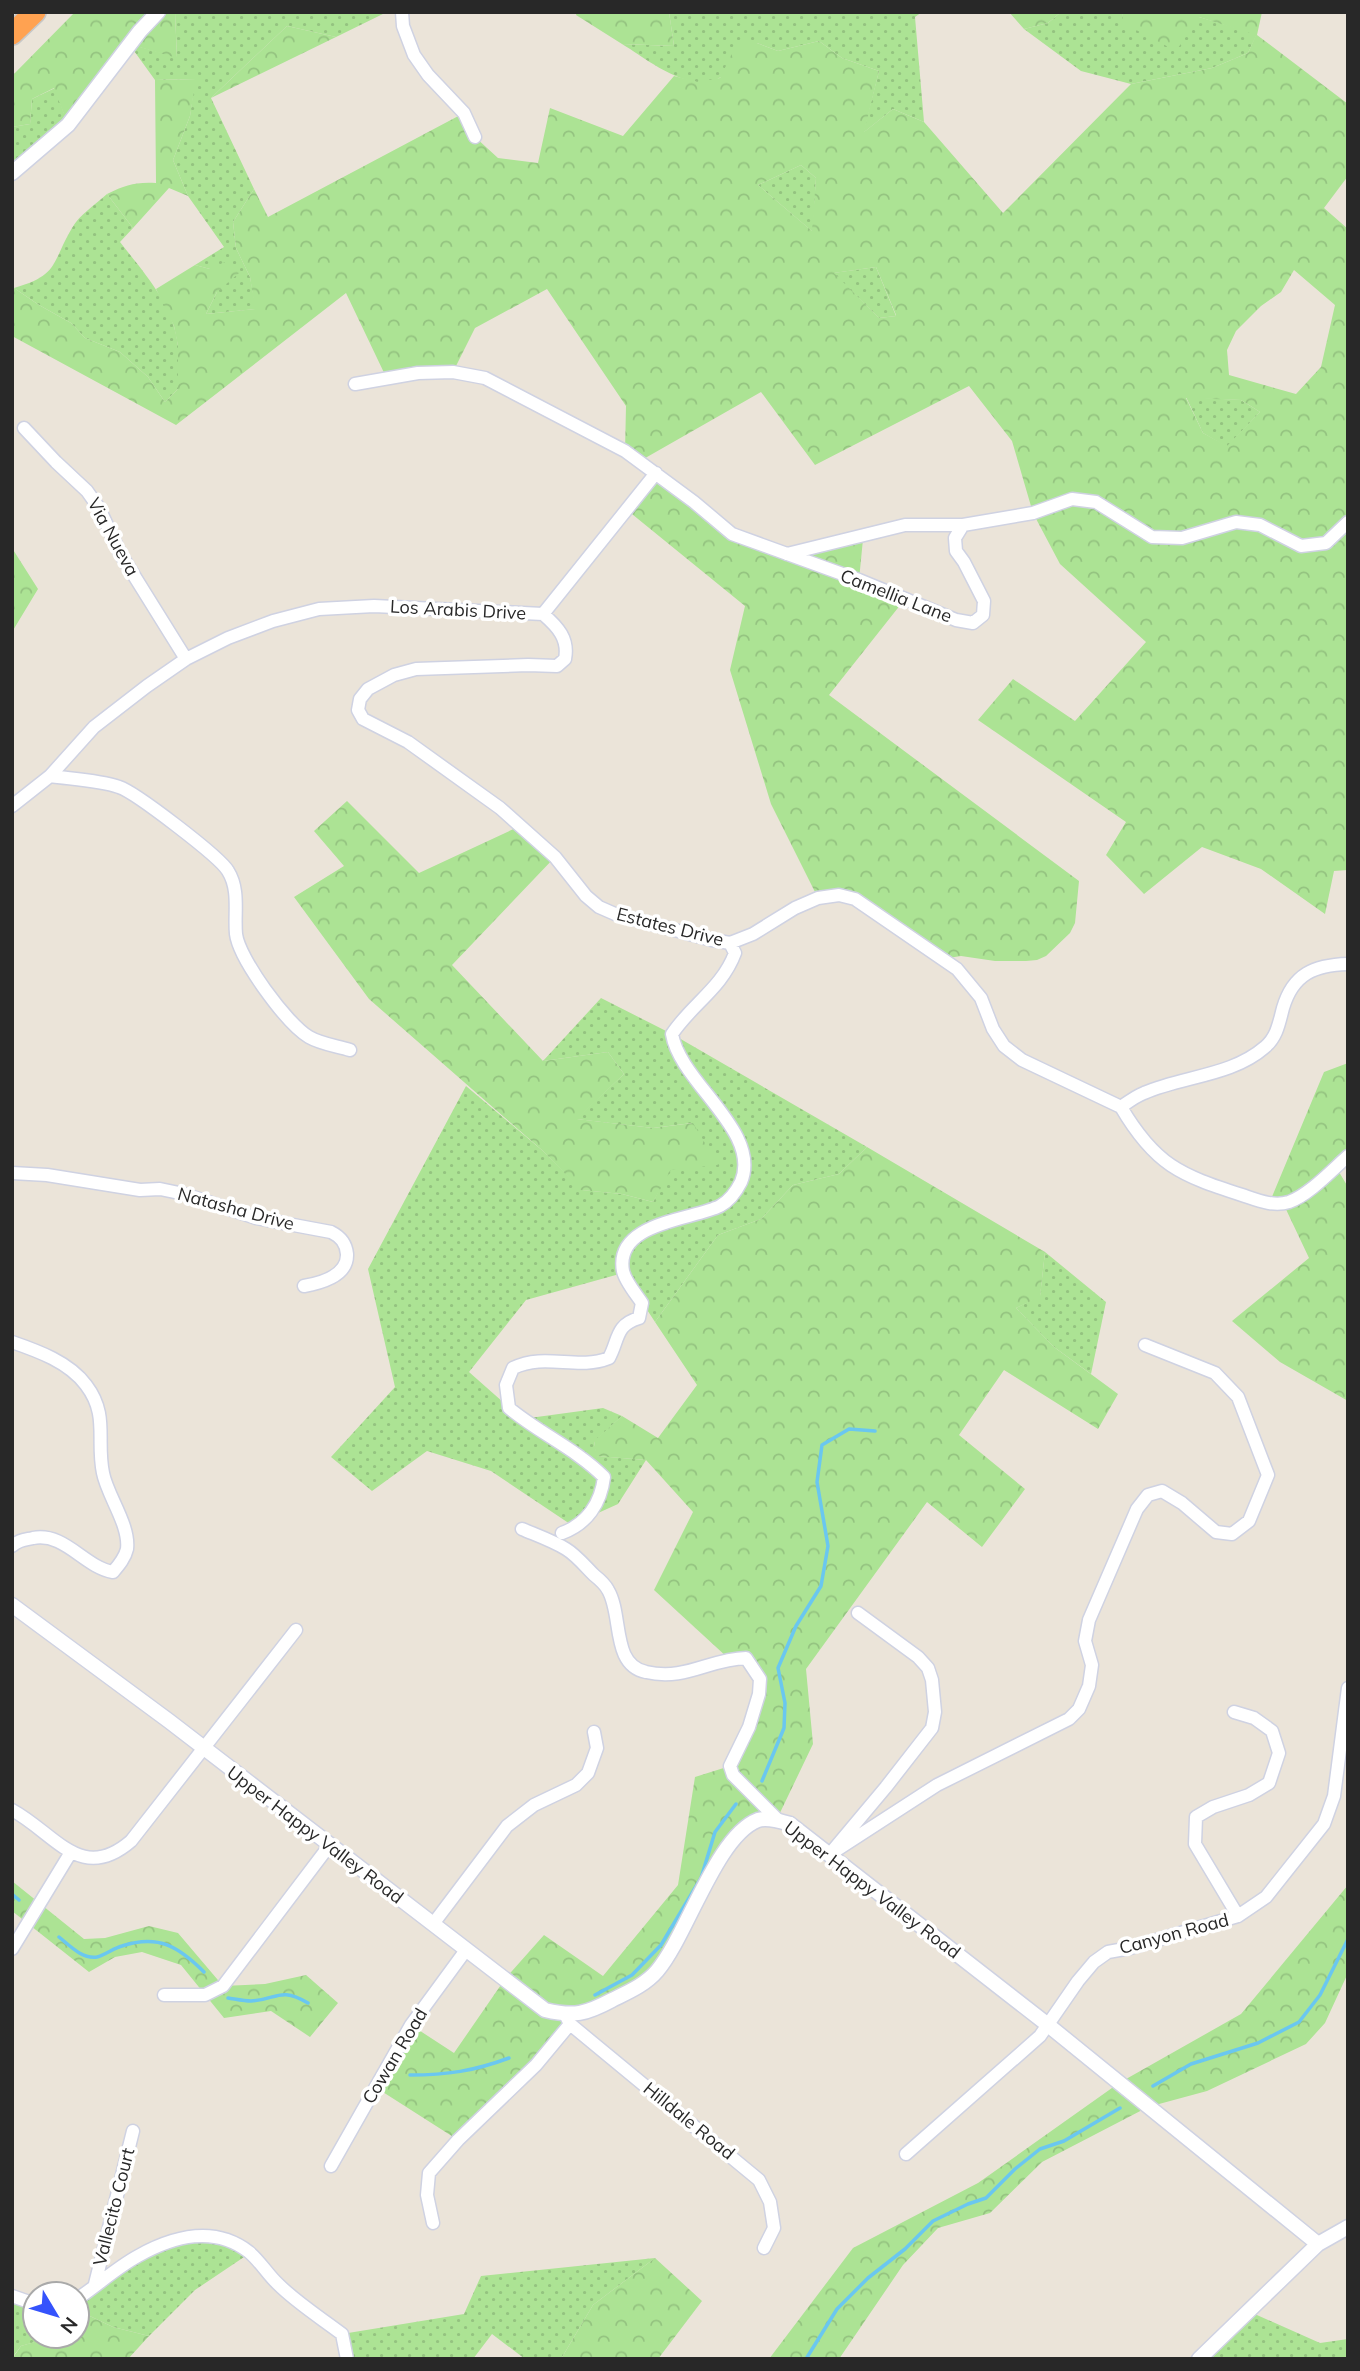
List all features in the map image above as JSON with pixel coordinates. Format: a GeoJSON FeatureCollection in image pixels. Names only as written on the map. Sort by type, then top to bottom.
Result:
{"type":"FeatureCollection","features":[{"type":"Feature","properties":{"kind":"highway"},"geometry":{"type":"LineString","coordinates":[[12,34],[36,12]]}},
{"type":"Feature","properties":{"kind":"street"},"geometry":{"type":"LineString","coordinates":[[12,173],[68,125],[134,37],[158,12]]}},
{"type":"Feature","properties":{"kind":"street"},"geometry":{"type":"LineString","coordinates":[[402,12],[403,26],[414,55],[428,75],[464,113],[475,137]]}},
{"type":"Feature","properties":{"kind":"street"},"geometry":{"type":"LineString","coordinates":[[355,384],[418,373],[453,372],[485,378],[625,451],[656,473]]}},
{"type":"Feature","properties":{"kind":"street","name":"Via Nueva"},"geometry":{"type":"LineString","coordinates":[[24,428],[93,500],[120,553],[186,659]]}},
{"type":"Feature","properties":{"kind":"street","name":"Camellia Lane"},"geometry":{"type":"LineString","coordinates":[[656,473],[732,534],[859,580],[956,620],[973,623],[982,615],[984,601],[956,551],[955,538],[963,525]]}},
{"type":"Feature","properties":{"kind":"street","name":"Los Arabis Drive"},"geometry":{"type":"LineString","coordinates":[[12,806],[50,776],[94,727],[186,659],[228,638],[273,621],[319,609],[374,606],[543,614],[656,473]]}},
{"type":"Feature","properties":{"kind":"street"},"geometry":{"type":"LineString","coordinates":[[787,554],[905,524],[963,525],[1033,513],[1072,499],[1096,502],[1152,537],[1182,538],[1236,522],[1260,525],[1301,546],[1326,543],[1348,522]]}},
{"type":"Feature","properties":{"kind":"street","name":"Estates Drive"},"geometry":{"type":"LineString","coordinates":[[543,614],[556,626],[566,641],[565,660],[557,667],[528,665],[416,669],[394,675],[368,689],[360,699],[358,709],[363,719],[408,742],[500,807],[555,857],[586,896],[599,907],[627,917],[730,943],[818,898],[839,895],[855,899],[957,969],[981,998],[993,1029],[1004,1046],[1023,1060],[1121,1107]]}},
{"type":"Feature","properties":{"kind":"street"},"geometry":{"type":"LineString","coordinates":[[50,776],[119,787],[136,796],[209,852],[229,872],[236,898],[236,936],[248,964],[280,1009],[306,1035],[350,1050]]}},
{"type":"Feature","properties":{"kind":"street"},"geometry":{"type":"LineString","coordinates":[[562,1533],[576,1528],[587,1518],[603,1492],[604,1477],[585,1459],[509,1408],[506,1385],[513,1368],[526,1362],[544,1360],[597,1363],[609,1358],[617,1336],[627,1322],[639,1318],[642,1303],[623,1273],[622,1255],[635,1238],[665,1222],[718,1206],[731,1198],[740,1182],[745,1164],[742,1143],[686,1066],[674,1047],[672,1034],[682,1018],[728,972],[735,953],[730,943]]}},
{"type":"Feature","properties":{"kind":"street"},"geometry":{"type":"LineString","coordinates":[[1348,964],[1323,965],[1298,979],[1289,992],[1277,1032],[1266,1046],[1249,1058],[1143,1093],[1121,1107],[1150,1148],[1181,1173],[1269,1204],[1291,1201],[1321,1181],[1348,1156]]}},
{"type":"Feature","properties":{"kind":"street","name":"Natasha Drive"},"geometry":{"type":"LineString","coordinates":[[12,1173],[47,1175],[140,1190],[160,1189],[184,1194],[256,1218],[331,1232],[346,1246],[347,1260],[340,1272],[328,1279],[304,1286]]}},
{"type":"Feature","properties":{"kind":"street"},"geometry":{"type":"LineString","coordinates":[[12,1342],[49,1357],[74,1372],[86,1385],[100,1409],[103,1473],[118,1509],[127,1548],[113,1572],[103,1570],[58,1541],[40,1537],[18,1541],[12,1546]]}},
{"type":"Feature","properties":{"kind":"street"},"geometry":{"type":"LineString","coordinates":[[829,1854],[937,1785],[1069,1719],[1079,1709],[1089,1686],[1092,1665],[1085,1641],[1089,1620],[1137,1509],[1148,1495],[1162,1491],[1182,1503],[1216,1532],[1232,1534],[1249,1521],[1268,1475],[1238,1397],[1215,1373],[1145,1345]]}},
{"type":"Feature","properties":{"kind":"street"},"geometry":{"type":"LineString","coordinates":[[522,1529],[567,1549],[607,1587],[615,1605],[623,1652],[629,1664],[644,1672],[677,1674],[688,1673],[728,1658],[746,1658],[760,1679],[759,1693],[749,1727],[730,1766],[733,1775],[777,1819]]}},
{"type":"Feature","properties":{"kind":"street","name":"Upper Happy Valley Road"},"geometry":{"type":"LineString","coordinates":[[12,1605],[169,1721],[545,2010],[567,2019],[596,2009],[647,1981],[658,1970],[677,1941],[723,1853],[742,1830],[759,1820],[777,1819],[790,1824],[1048,2025],[1318,2244]]}},
{"type":"Feature","properties":{"kind":"street"},"geometry":{"type":"LineString","coordinates":[[829,1854],[925,1738],[932,1728],[936,1712],[928,1668],[918,1657],[858,1613]]}},
{"type":"Feature","properties":{"kind":"street"},"geometry":{"type":"LineString","coordinates":[[12,1810],[80,1857],[97,1858],[116,1853],[131,1841],[296,1630]]}},
{"type":"Feature","properties":{"kind":"street","name":"Canyon Road"},"geometry":{"type":"LineString","coordinates":[[906,2154],[1026,2050],[1048,2025],[1078,1981],[1094,1962],[1108,1952],[1238,1916],[1266,1897],[1324,1824],[1334,1796],[1348,1688]]}},
{"type":"Feature","properties":{"kind":"street"},"geometry":{"type":"LineString","coordinates":[[1234,1712],[1254,1718],[1272,1731],[1279,1753],[1269,1783],[1249,1795],[1213,1807],[1196,1817],[1195,1844],[1238,1916]]}},
{"type":"Feature","properties":{"kind":"street"},"geometry":{"type":"LineString","coordinates":[[433,1924],[507,1826],[534,1805],[576,1785],[588,1773],[597,1748],[594,1732]]}},
{"type":"Feature","properties":{"kind":"street"},"geometry":{"type":"LineString","coordinates":[[1339,1758],[1348,1745]]}},
{"type":"Feature","properties":{"kind":"street"},"geometry":{"type":"LineString","coordinates":[[164,1995],[205,1995],[223,1986],[329,1846]]}},
{"type":"Feature","properties":{"kind":"street"},"geometry":{"type":"LineString","coordinates":[[12,1949],[71,1852]]}},
{"type":"Feature","properties":{"kind":"street","name":"Cowan Road"},"geometry":{"type":"LineString","coordinates":[[331,2166],[411,2025],[466,1950]]}},
{"type":"Feature","properties":{"kind":"street"},"geometry":{"type":"LineString","coordinates":[[433,2223],[427,2195],[429,2173],[458,2140],[536,2064],[567,2019]]}},
{"type":"Feature","properties":{"kind":"street","name":"Hilldale Road"},"geometry":{"type":"LineString","coordinates":[[567,2019],[759,2179],[770,2202],[774,2228],[764,2248]]}},
{"type":"Feature","properties":{"kind":"street","name":"Vallecito Court"},"geometry":{"type":"LineString","coordinates":[[95,2284],[133,2131]]}},
{"type":"Feature","properties":{"kind":"street"},"geometry":{"type":"LineString","coordinates":[[1199,2359],[1318,2244],[1348,2227]]}},
{"type":"Feature","properties":{"kind":"street"},"geometry":{"type":"LineString","coordinates":[[91,2288],[137,2256],[165,2243],[190,2236],[212,2235],[229,2240],[250,2253],[279,2286],[342,2334],[346,2359]]}},
{"type":"Feature","properties":{"kind":"green space"},"geometry":{"type":"Polygon","coordinates":[[[75,12],[175,12],[177,58],[129,44],[68,125],[54,88],[32,99],[30,124],[12,127],[12,76],[75,12]]]}},
{"type":"Feature","properties":{"kind":"green space"},"geometry":{"type":"Polygon","coordinates":[[[175,12],[387,12],[336,37],[287,26],[211,98],[254,189],[233,222],[236,248],[250,277],[256,309],[206,314],[217,292],[210,269],[195,265],[224,247],[188,196],[173,160],[190,116],[195,79],[155,80],[129,44],[177,57],[175,12]]]}},
{"type":"Feature","properties":{"kind":"green space"},"geometry":{"type":"Polygon","coordinates":[[[577,12],[669,12],[674,46],[622,44],[576,15],[577,12]]]}},
{"type":"Feature","properties":{"kind":"green space"},"geometry":{"type":"Polygon","coordinates":[[[669,12],[922,12],[915,17],[924,122],[893,109],[863,133],[879,71],[842,58],[819,41],[778,51],[757,43],[721,77],[709,82],[683,79],[656,66],[622,44],[674,46],[669,12]]]}},
{"type":"Feature","properties":{"kind":"green space"},"geometry":{"type":"Polygon","coordinates":[[[1009,12],[1061,12],[1048,23],[1024,29],[1009,12]]]}},
{"type":"Feature","properties":{"kind":"green space"},"geometry":{"type":"Polygon","coordinates":[[[1061,12],[1122,12],[1124,23],[1199,17],[1257,34],[1248,53],[1212,68],[1131,84],[1081,71],[1024,29],[1048,23],[1061,12]]]}},
{"type":"Feature","properties":{"kind":"green space"},"geometry":{"type":"Polygon","coordinates":[[[1122,12],[1262,12],[1257,35],[1348,104],[1348,176],[1324,208],[1348,229],[1348,870],[1334,871],[1325,914],[1261,869],[1202,847],[1144,894],[1106,855],[1126,822],[978,720],[1013,679],[1075,721],[1146,642],[1060,564],[1033,513],[1012,441],[969,386],[815,465],[761,392],[640,461],[625,451],[626,406],[547,289],[475,328],[453,372],[387,379],[346,293],[176,425],[12,336],[14,288],[71,323],[85,338],[120,352],[148,377],[165,402],[178,389],[178,346],[174,326],[156,289],[195,265],[210,269],[227,261],[239,273],[217,292],[206,314],[255,309],[250,277],[236,248],[233,222],[254,189],[268,217],[464,113],[475,137],[498,158],[538,163],[550,108],[623,136],[674,76],[698,82],[720,78],[737,43],[757,43],[778,51],[819,41],[842,58],[879,71],[864,132],[893,109],[924,122],[1003,213],[1131,84],[1212,68],[1248,53],[1256,35],[1199,17],[1176,51],[1123,23],[1122,12]],[[801,165],[758,185],[812,231],[816,178],[801,165]],[[876,267],[834,273],[879,318],[896,316],[876,267]],[[1294,270],[1281,292],[1261,306],[1236,331],[1227,350],[1229,375],[1296,394],[1321,367],[1335,305],[1294,270]],[[1186,398],[1203,433],[1227,446],[1260,412],[1241,400],[1186,398]]]}},
{"type":"Feature","properties":{"kind":"green space"},"geometry":{"type":"Polygon","coordinates":[[[287,26],[336,37],[211,98],[287,26]]]}},
{"type":"Feature","properties":{"kind":"green space"},"geometry":{"type":"Polygon","coordinates":[[[196,79],[190,116],[173,160],[188,196],[169,188],[133,228],[107,194],[130,185],[156,183],[155,80],[196,79]]]}},
{"type":"Feature","properties":{"kind":"green space"},"geometry":{"type":"Polygon","coordinates":[[[55,88],[68,125],[12,173],[12,127],[30,124],[32,99],[55,88]]]}},
{"type":"Feature","properties":{"kind":"green space"},"geometry":{"type":"Polygon","coordinates":[[[801,165],[816,178],[813,232],[758,185],[801,165]]]}},
{"type":"Feature","properties":{"kind":"green space"},"geometry":{"type":"Polygon","coordinates":[[[107,194],[133,228],[120,242],[156,290],[171,317],[175,331],[179,357],[178,389],[165,402],[148,377],[120,352],[85,338],[71,323],[14,288],[47,273],[75,223],[107,194]]]}},
{"type":"Feature","properties":{"kind":"green space"},"geometry":{"type":"Polygon","coordinates":[[[876,267],[896,316],[879,318],[833,273],[876,267]]]}},
{"type":"Feature","properties":{"kind":"green space"},"geometry":{"type":"Polygon","coordinates":[[[1186,397],[1241,400],[1260,412],[1227,447],[1203,433],[1186,397]]]}},
{"type":"Feature","properties":{"kind":"green space"},"geometry":{"type":"Polygon","coordinates":[[[656,473],[732,534],[787,554],[864,529],[859,580],[905,599],[829,695],[1079,881],[1075,923],[1070,933],[1046,956],[1026,961],[995,961],[961,956],[942,959],[855,899],[818,898],[771,804],[730,670],[745,606],[627,510],[656,473]]]}},
{"type":"Feature","properties":{"kind":"green space"},"geometry":{"type":"Polygon","coordinates":[[[12,548],[38,589],[12,632],[12,548]]]}},
{"type":"Feature","properties":{"kind":"green space"},"geometry":{"type":"Polygon","coordinates":[[[347,801],[419,873],[520,826],[555,857],[452,965],[543,1061],[608,1052],[624,1074],[577,1119],[653,1128],[693,1123],[718,1165],[671,1170],[653,1202],[622,1194],[581,1190],[543,1151],[369,999],[294,897],[344,866],[314,831],[347,801]]]}},
{"type":"Feature","properties":{"kind":"green space"},"geometry":{"type":"Polygon","coordinates":[[[601,998],[672,1034],[867,1147],[839,1174],[793,1185],[761,1219],[718,1235],[655,1322],[623,1273],[526,1300],[469,1372],[522,1419],[603,1408],[622,1416],[594,1442],[597,1456],[646,1460],[618,1504],[587,1518],[576,1528],[491,1471],[427,1451],[372,1491],[331,1457],[395,1387],[368,1269],[466,1086],[543,1151],[582,1190],[622,1194],[653,1202],[692,1123],[653,1128],[576,1119],[624,1074],[608,1052],[543,1061],[601,998]]]}},
{"type":"Feature","properties":{"kind":"green space"},"geometry":{"type":"Polygon","coordinates":[[[1348,1063],[1348,1156],[1336,1167],[1348,1187],[1348,1401],[1280,1362],[1232,1321],[1309,1258],[1283,1203],[1269,1204],[1324,1072],[1348,1063]]]}},
{"type":"Feature","properties":{"kind":"green space"},"geometry":{"type":"Polygon","coordinates":[[[867,1147],[1045,1252],[1040,1297],[1016,1308],[1054,1347],[1118,1394],[1098,1429],[1004,1370],[959,1435],[1025,1489],[982,1547],[927,1502],[806,1669],[813,1744],[777,1819],[742,1831],[658,1970],[570,2024],[458,2140],[375,2087],[411,2025],[454,2053],[505,1979],[544,1935],[603,1976],[678,1885],[695,1777],[730,1766],[759,1694],[751,1664],[728,1658],[654,1590],[693,1512],[646,1460],[596,1456],[594,1441],[622,1416],[658,1438],[697,1385],[655,1322],[718,1235],[761,1219],[793,1185],[839,1174],[867,1147]]]}},
{"type":"Feature","properties":{"kind":"green space"},"geometry":{"type":"Polygon","coordinates":[[[1045,1252],[1106,1302],[1091,1374],[1054,1347],[1016,1308],[1040,1296],[1045,1252]]]}},
{"type":"Feature","properties":{"kind":"green space"},"geometry":{"type":"Polygon","coordinates":[[[12,1881],[84,1939],[105,1938],[149,1926],[178,1933],[223,1986],[265,1984],[306,1975],[338,2003],[310,2037],[271,2011],[224,2018],[181,1965],[142,1952],[115,1957],[89,1972],[12,1911],[12,1881]]]}},
{"type":"Feature","properties":{"kind":"green space"},"geometry":{"type":"Polygon","coordinates":[[[1348,1885],[1348,1973],[1325,2023],[1306,2044],[1207,2091],[1148,2107],[1042,2162],[990,2213],[938,2228],[903,2265],[839,2359],[769,2359],[853,2248],[978,2183],[1119,2083],[1241,2014],[1348,1885]]]}},
{"type":"Feature","properties":{"kind":"green space"},"geometry":{"type":"Polygon","coordinates":[[[212,2235],[250,2253],[195,2290],[149,2336],[113,2327],[91,2317],[91,2289],[137,2256],[212,2235]]]}},
{"type":"Feature","properties":{"kind":"green space"},"geometry":{"type":"Polygon","coordinates":[[[655,2258],[593,2305],[561,2359],[525,2359],[492,2334],[473,2359],[347,2359],[342,2334],[464,2314],[481,2276],[655,2258]]]}},
{"type":"Feature","properties":{"kind":"green space"},"geometry":{"type":"Polygon","coordinates":[[[655,2258],[702,2301],[658,2359],[561,2359],[593,2305],[655,2258]]]}},
{"type":"Feature","properties":{"kind":"green space"},"geometry":{"type":"Polygon","coordinates":[[[12,2296],[21,2299],[21,2346],[12,2358],[12,2296]]]}},
{"type":"Feature","properties":{"kind":"green space"},"geometry":{"type":"Polygon","coordinates":[[[1248,2311],[1320,2343],[1348,2339],[1348,2359],[1199,2359],[1248,2311]]]}},
{"type":"Feature","properties":{"kind":"green space"},"geometry":{"type":"Polygon","coordinates":[[[91,2317],[113,2327],[149,2336],[128,2359],[12,2359],[21,2346],[21,2350],[91,2350],[91,2317]]]}},
{"type":"Feature","properties":{"kind":"waterway"},"geometry":{"type":"LineString","coordinates":[[762,1781],[784,1728],[785,1703],[778,1668],[796,1626],[821,1586],[828,1546],[817,1482],[822,1445],[849,1429],[875,1431]]}},
{"type":"Feature","properties":{"kind":"waterway"},"geometry":{"type":"LineString","coordinates":[[595,1995],[632,1975],[661,1945],[701,1878],[715,1832],[736,1804]]}},
{"type":"Feature","properties":{"kind":"waterway"},"geometry":{"type":"LineString","coordinates":[[12,1894],[19,1900]]}},
{"type":"Feature","properties":{"kind":"waterway"},"geometry":{"type":"LineString","coordinates":[[59,1937],[76,1951],[92,1957],[135,1943],[158,1942],[177,1950],[204,1972]]}},
{"type":"Feature","properties":{"kind":"waterway"},"geometry":{"type":"LineString","coordinates":[[1153,2086],[1191,2064],[1258,2043],[1299,2022],[1320,1995],[1348,1939]]}},
{"type":"Feature","properties":{"kind":"waterway"},"geometry":{"type":"LineString","coordinates":[[228,1998],[251,2001],[291,1995],[308,2003]]}},
{"type":"Feature","properties":{"kind":"waterway"},"geometry":{"type":"LineString","coordinates":[[410,2075],[460,2071],[509,2058]]}},
{"type":"Feature","properties":{"kind":"waterway"},"geometry":{"type":"LineString","coordinates":[[806,2359],[837,2309],[933,2221],[986,2198],[1040,2149],[1064,2141],[1120,2108]]}}]}
